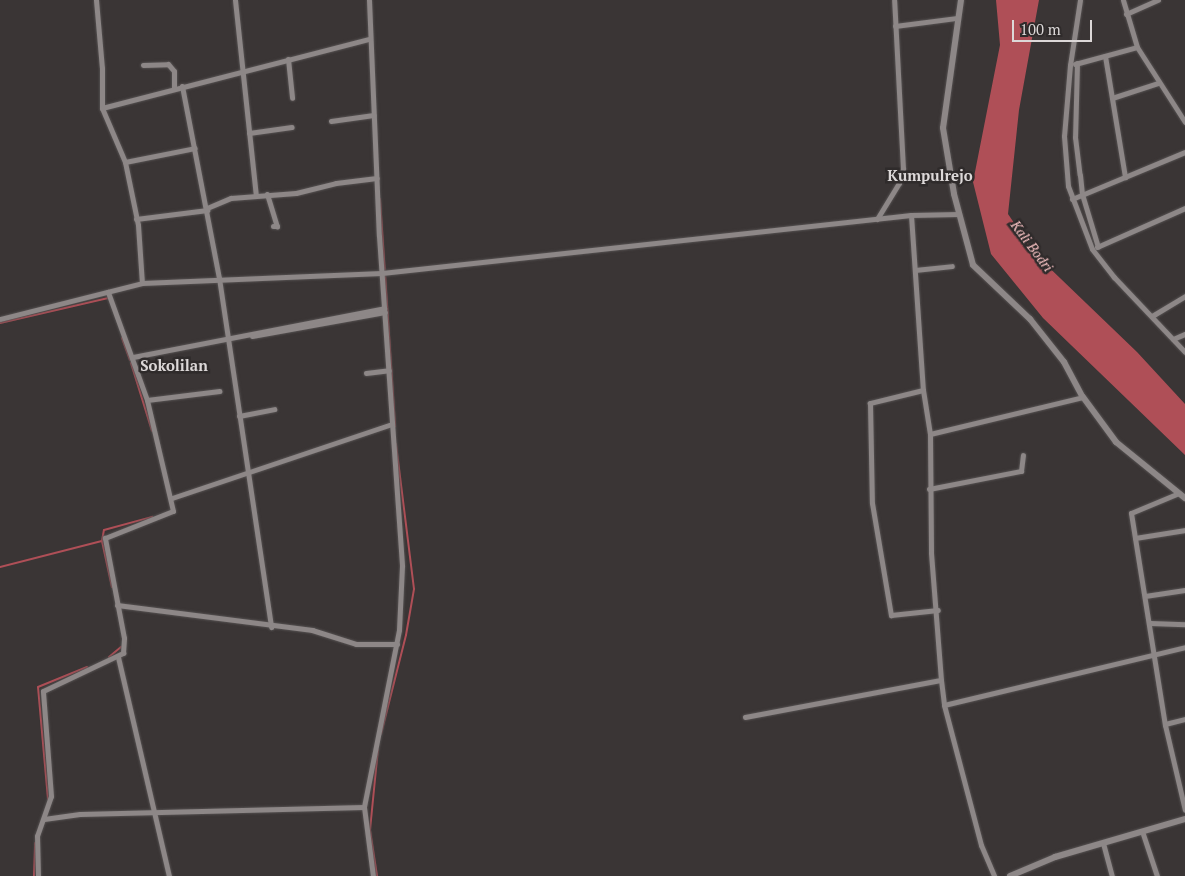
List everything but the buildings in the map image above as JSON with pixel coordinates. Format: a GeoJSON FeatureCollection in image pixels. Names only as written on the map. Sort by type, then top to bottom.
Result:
{"type":"FeatureCollection","features":[{"type":"Feature","properties":{"kind":"street"},"geometry":{"type":"LineString","coordinates":[[96,0],[102,68],[102,108],[125,162],[136,219],[142,283]]}},
{"type":"Feature","properties":{"kind":"street"},"geometry":{"type":"LineString","coordinates":[[235,0],[240,71],[256,195]]}},
{"type":"Feature","properties":{"kind":"street"},"geometry":{"type":"LineString","coordinates":[[370,0],[370,39],[377,178],[388,272],[384,310],[402,566],[397,644],[364,807],[374,876]]}},
{"type":"Feature","properties":{"kind":"street"},"geometry":{"type":"LineString","coordinates":[[877,219],[900,183],[903,169],[894,0]]}},
{"type":"Feature","properties":{"kind":"street"},"geometry":{"type":"LineString","coordinates":[[961,0],[943,128],[960,214],[976,269],[1030,319],[1064,362],[1083,397],[1116,442],[1182,496]]}},
{"type":"Feature","properties":{"kind":"street"},"geometry":{"type":"LineString","coordinates":[[1080,0],[1070,65],[1064,136],[1068,186],[1092,249],[1185,352]]}},
{"type":"Feature","properties":{"kind":"street"},"geometry":{"type":"LineString","coordinates":[[1123,0],[1137,48],[1185,122]]}},
{"type":"Feature","properties":{"kind":"street"},"geometry":{"type":"LineString","coordinates":[[1126,14],[1158,0]]}},
{"type":"Feature","properties":{"kind":"street"},"geometry":{"type":"LineString","coordinates":[[896,26],[958,18]]}},
{"type":"Feature","properties":{"kind":"street"},"geometry":{"type":"LineString","coordinates":[[102,108],[370,39]]}},
{"type":"Feature","properties":{"kind":"street"},"geometry":{"type":"LineString","coordinates":[[1070,65],[1137,48]]}},
{"type":"Feature","properties":{"kind":"street"},"geometry":{"type":"LineString","coordinates":[[1105,56],[1106,81],[1112,98],[1124,177]]}},
{"type":"Feature","properties":{"kind":"street"},"geometry":{"type":"LineString","coordinates":[[288,59],[292,98]]}},
{"type":"Feature","properties":{"kind":"street"},"geometry":{"type":"LineString","coordinates":[[1077,63],[1075,137],[1082,194],[1098,246]]}},
{"type":"Feature","properties":{"kind":"street"},"geometry":{"type":"LineString","coordinates":[[143,65],[168,64],[174,72],[174,89]]}},
{"type":"Feature","properties":{"kind":"street"},"geometry":{"type":"LineString","coordinates":[[1112,98],[1158,83]]}},
{"type":"Feature","properties":{"kind":"street"},"geometry":{"type":"LineString","coordinates":[[182,86],[219,278],[229,339],[246,475],[271,627]]}},
{"type":"Feature","properties":{"kind":"street"},"geometry":{"type":"LineString","coordinates":[[331,121],[374,115]]}},
{"type":"Feature","properties":{"kind":"street"},"geometry":{"type":"LineString","coordinates":[[249,133],[292,127]]}},
{"type":"Feature","properties":{"kind":"street"},"geometry":{"type":"LineString","coordinates":[[125,162],[195,148]]}},
{"type":"Feature","properties":{"kind":"street"},"geometry":{"type":"LineString","coordinates":[[1072,199],[1185,152]]}},
{"type":"Feature","properties":{"kind":"street"},"geometry":{"type":"LineString","coordinates":[[136,219],[207,209],[231,198],[296,193],[336,183],[377,178]]}},
{"type":"Feature","properties":{"kind":"street"},"geometry":{"type":"LineString","coordinates":[[267,194],[277,226],[273,226]]}},
{"type":"Feature","properties":{"kind":"street"},"geometry":{"type":"LineString","coordinates":[[1092,249],[1185,208]]}},
{"type":"Feature","properties":{"kind":"street"},"geometry":{"type":"LineString","coordinates":[[0,318],[142,283],[219,278],[388,272],[911,215],[960,214]]}},
{"type":"Feature","properties":{"kind":"street"},"geometry":{"type":"LineString","coordinates":[[911,215],[923,390],[930,434],[929,489],[944,705],[981,844],[994,876]]}},
{"type":"Feature","properties":{"kind":"street"},"geometry":{"type":"LineString","coordinates":[[915,270],[952,266]]}},
{"type":"Feature","properties":{"kind":"street"},"geometry":{"type":"LineString","coordinates":[[38,876],[38,836],[51,796],[43,691],[118,657],[125,648],[105,538],[170,514],[172,498],[147,400],[108,292]]}},
{"type":"Feature","properties":{"kind":"street"},"geometry":{"type":"LineString","coordinates":[[1152,316],[1185,296]]}},
{"type":"Feature","properties":{"kind":"street"},"geometry":{"type":"LineString","coordinates":[[133,359],[384,310]]}},
{"type":"Feature","properties":{"kind":"street"},"geometry":{"type":"LineString","coordinates":[[1173,339],[1185,334]]}},
{"type":"Feature","properties":{"kind":"street"},"geometry":{"type":"LineString","coordinates":[[366,373],[389,370]]}},
{"type":"Feature","properties":{"kind":"street"},"geometry":{"type":"LineString","coordinates":[[923,390],[870,402],[872,503],[891,615],[938,610]]}},
{"type":"Feature","properties":{"kind":"street"},"geometry":{"type":"LineString","coordinates":[[147,400],[219,392]]}},
{"type":"Feature","properties":{"kind":"street"},"geometry":{"type":"LineString","coordinates":[[930,434],[1083,397]]}},
{"type":"Feature","properties":{"kind":"street"},"geometry":{"type":"LineString","coordinates":[[239,416],[274,409]]}},
{"type":"Feature","properties":{"kind":"street"},"geometry":{"type":"LineString","coordinates":[[172,498],[246,475],[392,424]]}},
{"type":"Feature","properties":{"kind":"street"},"geometry":{"type":"LineString","coordinates":[[929,489],[1021,471],[1022,455]]}},
{"type":"Feature","properties":{"kind":"street"},"geometry":{"type":"LineString","coordinates":[[1182,496],[1132,512],[1165,724],[1185,810]]}},
{"type":"Feature","properties":{"kind":"street"},"geometry":{"type":"LineString","coordinates":[[1135,538],[1185,530]]}},
{"type":"Feature","properties":{"kind":"street"},"geometry":{"type":"LineString","coordinates":[[1145,596],[1185,590]]}},
{"type":"Feature","properties":{"kind":"street"},"geometry":{"type":"LineString","coordinates":[[117,605],[271,627],[312,630],[356,644],[397,644]]}},
{"type":"Feature","properties":{"kind":"street"},"geometry":{"type":"LineString","coordinates":[[1150,623],[1185,624]]}},
{"type":"Feature","properties":{"kind":"street"},"geometry":{"type":"LineString","coordinates":[[944,705],[1185,647]]}},
{"type":"Feature","properties":{"kind":"street"},"geometry":{"type":"LineString","coordinates":[[118,657],[169,876]]}},
{"type":"Feature","properties":{"kind":"street"},"geometry":{"type":"LineString","coordinates":[[745,718],[941,680]]}},
{"type":"Feature","properties":{"kind":"street"},"geometry":{"type":"LineString","coordinates":[[1165,724],[1185,719]]}},
{"type":"Feature","properties":{"kind":"street"},"geometry":{"type":"LineString","coordinates":[[44,819],[80,814],[364,807]]}},
{"type":"Feature","properties":{"kind":"street"},"geometry":{"type":"LineString","coordinates":[[1010,876],[1029,866],[1103,842],[1185,819]]}},
{"type":"Feature","properties":{"kind":"street"},"geometry":{"type":"LineString","coordinates":[[1142,831],[1157,876]]}},
{"type":"Feature","properties":{"kind":"street"},"geometry":{"type":"LineString","coordinates":[[1103,842],[1112,876]]}},
{"type":"Feature","properties":{"kind":"shaded area"},"geometry":{"type":"Polygon","coordinates":[[[996,0],[1039,0],[1019,110],[1008,214],[1035,254],[1137,352],[1185,404],[1185,455],[1043,318],[991,254],[973,182],[1000,45],[996,0]]]}},
{"type":"Feature","properties":{"kind":"waterway"},"geometry":{"type":"LineString","coordinates":[[380,199],[395,427]]}},
{"type":"Feature","properties":{"kind":"waterway"},"geometry":{"type":"LineString","coordinates":[[0,323],[108,298]]}},
{"type":"Feature","properties":{"kind":"waterway"},"geometry":{"type":"LineString","coordinates":[[122,338],[130,360]]}},
{"type":"Feature","properties":{"kind":"waterway"},"geometry":{"type":"LineString","coordinates":[[131,363],[152,431]]}},
{"type":"Feature","properties":{"kind":"waterway"},"geometry":{"type":"LineString","coordinates":[[381,734],[406,635],[414,589],[396,444]]}},
{"type":"Feature","properties":{"kind":"waterway"},"geometry":{"type":"LineString","coordinates":[[112,587],[102,541],[104,530],[152,517]]}},
{"type":"Feature","properties":{"kind":"waterway"},"geometry":{"type":"LineString","coordinates":[[0,567],[102,541]]}},
{"type":"Feature","properties":{"kind":"waterway"},"geometry":{"type":"LineString","coordinates":[[109,657],[121,647]]}},
{"type":"Feature","properties":{"kind":"waterway"},"geometry":{"type":"LineString","coordinates":[[48,799],[38,687],[87,667]]}},
{"type":"Feature","properties":{"kind":"waterway"},"geometry":{"type":"LineString","coordinates":[[377,876],[370,830],[378,749]]}},
{"type":"Feature","properties":{"kind":"waterway"},"geometry":{"type":"LineString","coordinates":[[34,876],[35,843]]}},
{"type":"Feature","properties":{"kind":"district","name":"Kumpulrejo"},"geometry":{"type":"Point","coordinates":[930,176]}},
{"type":"Feature","properties":{"kind":"district","name":"Sokolilan"},"geometry":{"type":"Point","coordinates":[174,366]}},
{"type":"Feature","properties":{"kind":"water label","name":"Kali Bodri"},"geometry":{"type":"Point","coordinates":[1032,246]}}]}
